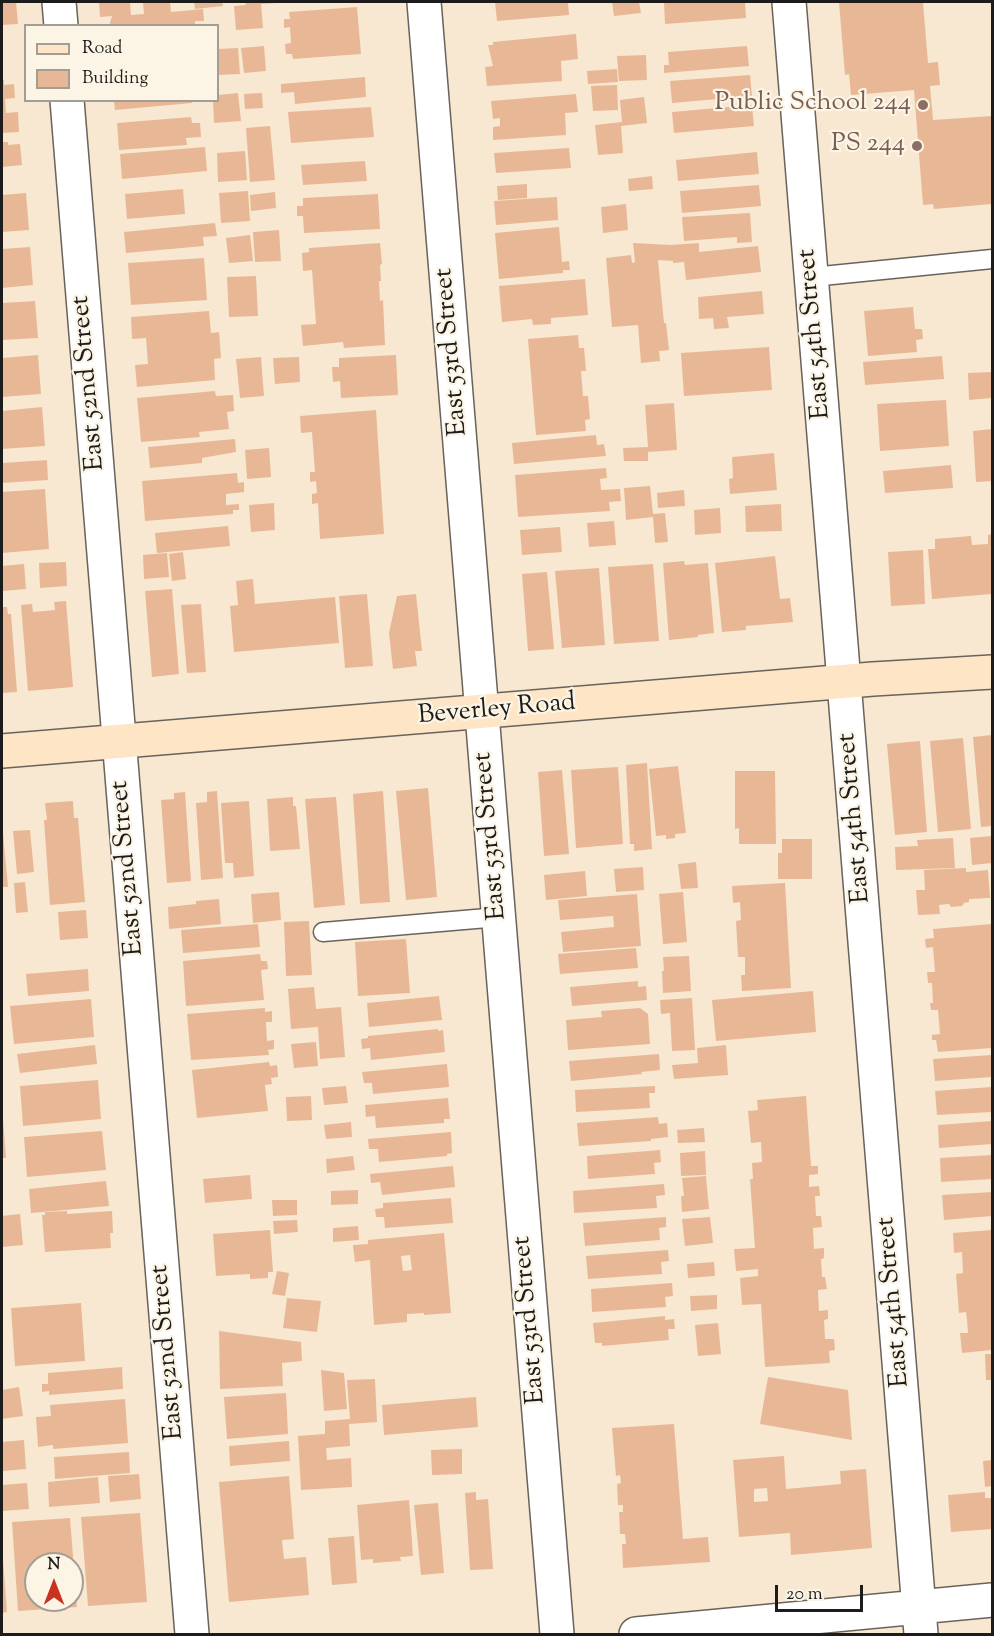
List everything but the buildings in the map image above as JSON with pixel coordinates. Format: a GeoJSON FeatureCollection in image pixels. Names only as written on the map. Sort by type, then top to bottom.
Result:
{"type":"FeatureCollection","features":[{"type":"Feature","properties":{"kind":"street"},"geometry":{"type":"LineString","coordinates":[[59,2],[61,24]]}},
{"type":"Feature","properties":{"kind":"street","name":"East 53rd Street"},"geometry":{"type":"LineString","coordinates":[[424,2],[557,1635]]}},
{"type":"Feature","properties":{"kind":"street","name":"East 54th Street"},"geometry":{"type":"LineString","coordinates":[[789,2],[920,1621]]}},
{"type":"Feature","properties":{"kind":"street","name":"East 52nd Street"},"geometry":{"type":"LineString","coordinates":[[67,102],[192,1635]]}},
{"type":"Feature","properties":{"kind":"street","name":"Beverley Road"},"geometry":{"type":"LineString","coordinates":[[2,751],[844,681],[993,672]]}},
{"type":"Feature","properties":{"kind":"street"},"geometry":{"type":"LineString","coordinates":[[636,1635],[920,1621],[993,1600]]}},
{"type":"Feature","properties":{"kind":"lane"},"geometry":{"type":"LineString","coordinates":[[812,277],[993,259]]}},
{"type":"Feature","properties":{"kind":"lane"},"geometry":{"type":"LineString","coordinates":[[323,932],[499,917]]}},
{"type":"Feature","properties":{"kind":"place","name":"Public School 244"},"geometry":{"type":"Point","coordinates":[923,105]}},
{"type":"Feature","properties":{"kind":"place","name":"PS 244"},"geometry":{"type":"Point","coordinates":[917,146]}}]}
